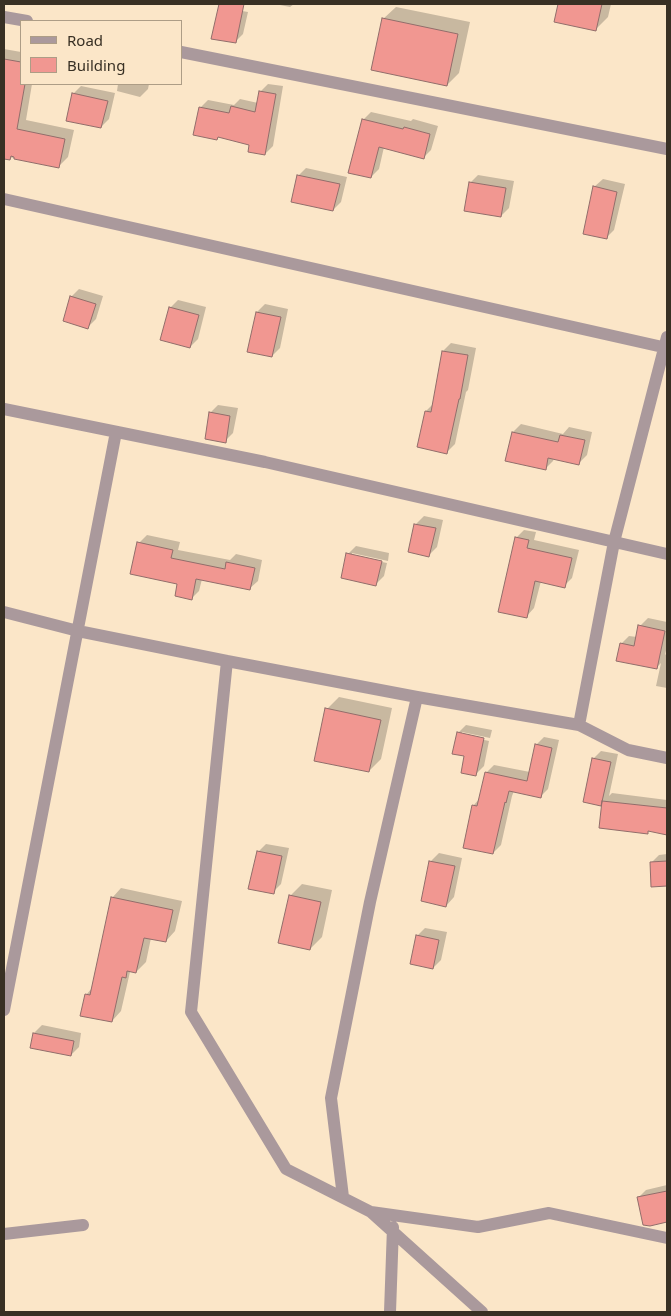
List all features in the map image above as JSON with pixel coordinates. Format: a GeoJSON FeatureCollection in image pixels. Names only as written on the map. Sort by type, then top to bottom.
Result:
{"type":"FeatureCollection","features":[{"type":"Feature","properties":{"kind":"street"},"geometry":{"type":"LineString","coordinates":[[4,17],[21,20]]}},
{"type":"Feature","properties":{"kind":"street"},"geometry":{"type":"LineString","coordinates":[[182,52],[667,149]]}},
{"type":"Feature","properties":{"kind":"street"},"geometry":{"type":"LineString","coordinates":[[4,200],[666,344],[614,542],[579,725]]}},
{"type":"Feature","properties":{"kind":"street"},"geometry":{"type":"LineString","coordinates":[[4,409],[265,462],[667,554]]}},
{"type":"Feature","properties":{"kind":"street"},"geometry":{"type":"LineString","coordinates":[[4,1010],[116,432]]}},
{"type":"Feature","properties":{"kind":"street"},"geometry":{"type":"LineString","coordinates":[[4,612],[78,631],[227,661],[579,725],[628,750],[667,758]]}},
{"type":"Feature","properties":{"kind":"street"},"geometry":{"type":"LineString","coordinates":[[227,661],[191,1012],[286,1169],[371,1212],[482,1312]]}},
{"type":"Feature","properties":{"kind":"street"},"geometry":{"type":"LineString","coordinates":[[343,1197],[332,1098],[370,902],[417,697]]}},
{"type":"Feature","properties":{"kind":"street"},"geometry":{"type":"LineString","coordinates":[[371,1212],[478,1227],[550,1213],[667,1238]]}},
{"type":"Feature","properties":{"kind":"street"},"geometry":{"type":"LineString","coordinates":[[390,1312],[394,1215]]}},
{"type":"Feature","properties":{"kind":"street"},"geometry":{"type":"LineString","coordinates":[[4,1234],[83,1225]]}},
{"type":"Feature","properties":{"kind":"building"},"geometry":{"type":"Polygon","coordinates":[[[219,4],[244,4],[236,43],[211,39],[219,4]]]}},
{"type":"Feature","properties":{"kind":"building"},"geometry":{"type":"Polygon","coordinates":[[[558,4],[602,4],[596,31],[554,22],[558,4]]]}},
{"type":"Feature","properties":{"kind":"building"},"geometry":{"type":"Polygon","coordinates":[[[382,18],[458,34],[447,86],[371,70],[382,18]]]}},
{"type":"Feature","properties":{"kind":"building"},"geometry":{"type":"Polygon","coordinates":[[[4,59],[20,62],[20,85],[25,85],[17,129],[65,139],[59,168],[14,159],[11,156],[10,160],[4,159],[4,59]]]}},
{"type":"Feature","properties":{"kind":"building"},"geometry":{"type":"Polygon","coordinates":[[[259,91],[276,94],[265,155],[248,152],[249,145],[218,137],[217,140],[193,135],[199,107],[229,113],[231,106],[255,112],[259,91]]]}},
{"type":"Feature","properties":{"kind":"building"},"geometry":{"type":"Polygon","coordinates":[[[72,93],[108,101],[101,128],[66,121],[72,93]]]}},
{"type":"Feature","properties":{"kind":"building"},"geometry":{"type":"Polygon","coordinates":[[[362,119],[430,134],[424,159],[379,147],[371,178],[348,173],[362,119]]]}},
{"type":"Feature","properties":{"kind":"building"},"geometry":{"type":"Polygon","coordinates":[[[297,175],[340,184],[333,211],[291,202],[297,175]]]}},
{"type":"Feature","properties":{"kind":"building"},"geometry":{"type":"Polygon","coordinates":[[[469,182],[506,188],[501,217],[464,211],[469,182]]]}},
{"type":"Feature","properties":{"kind":"building"},"geometry":{"type":"Polygon","coordinates":[[[593,186],[617,192],[607,239],[583,234],[593,186]]]}},
{"type":"Feature","properties":{"kind":"building"},"geometry":{"type":"Polygon","coordinates":[[[70,296],[96,304],[88,329],[63,321],[70,296]]]}},
{"type":"Feature","properties":{"kind":"building"},"geometry":{"type":"Polygon","coordinates":[[[169,307],[199,315],[190,348],[160,340],[169,307]]]}},
{"type":"Feature","properties":{"kind":"building"},"geometry":{"type":"Polygon","coordinates":[[[256,312],[281,317],[272,357],[247,352],[256,312]]]}},
{"type":"Feature","properties":{"kind":"building"},"geometry":{"type":"Polygon","coordinates":[[[442,351],[468,355],[447,454],[417,447],[425,411],[431,412],[442,351]]]}},
{"type":"Feature","properties":{"kind":"building"},"geometry":{"type":"Polygon","coordinates":[[[209,412],[230,416],[226,443],[205,439],[209,412]]]}},
{"type":"Feature","properties":{"kind":"building"},"geometry":{"type":"Polygon","coordinates":[[[512,432],[558,442],[560,435],[585,440],[579,465],[548,458],[546,470],[505,461],[512,432]]]}},
{"type":"Feature","properties":{"kind":"building"},"geometry":{"type":"Polygon","coordinates":[[[414,524],[436,528],[429,557],[408,552],[414,524]]]}},
{"type":"Feature","properties":{"kind":"building"},"geometry":{"type":"Polygon","coordinates":[[[515,537],[529,540],[527,548],[572,558],[565,588],[535,581],[527,618],[498,612],[515,537]]]}},
{"type":"Feature","properties":{"kind":"building"},"geometry":{"type":"Polygon","coordinates":[[[137,542],[173,550],[171,558],[225,569],[226,562],[255,568],[250,590],[196,579],[192,600],[175,596],[177,584],[130,574],[137,542]]]}},
{"type":"Feature","properties":{"kind":"building"},"geometry":{"type":"Polygon","coordinates":[[[346,553],[382,561],[376,586],[341,578],[346,553]]]}},
{"type":"Feature","properties":{"kind":"building"},"geometry":{"type":"Polygon","coordinates":[[[638,625],[665,631],[657,669],[616,661],[620,643],[634,646],[638,625]]]}},
{"type":"Feature","properties":{"kind":"building"},"geometry":{"type":"Polygon","coordinates":[[[325,708],[381,720],[369,772],[314,761],[325,708]]]}},
{"type":"Feature","properties":{"kind":"building"},"geometry":{"type":"Polygon","coordinates":[[[457,732],[484,738],[476,776],[461,773],[464,756],[452,754],[457,732]]]}},
{"type":"Feature","properties":{"kind":"building"},"geometry":{"type":"Polygon","coordinates":[[[535,744],[552,748],[541,798],[509,791],[493,854],[463,848],[472,805],[477,806],[485,772],[527,781],[535,744]]]}},
{"type":"Feature","properties":{"kind":"building"},"geometry":{"type":"Polygon","coordinates":[[[592,758],[611,762],[601,806],[583,802],[592,758]]]}},
{"type":"Feature","properties":{"kind":"building"},"geometry":{"type":"Polygon","coordinates":[[[602,801],[667,808],[667,835],[648,831],[648,834],[599,828],[602,801]]]}},
{"type":"Feature","properties":{"kind":"building"},"geometry":{"type":"Polygon","coordinates":[[[257,851],[282,856],[274,894],[248,889],[257,851]]]}},
{"type":"Feature","properties":{"kind":"building"},"geometry":{"type":"Polygon","coordinates":[[[429,861],[455,866],[446,907],[421,901],[429,861]]]}},
{"type":"Feature","properties":{"kind":"building"},"geometry":{"type":"Polygon","coordinates":[[[667,861],[667,886],[651,887],[650,862],[667,861]]]}},
{"type":"Feature","properties":{"kind":"building"},"geometry":{"type":"Polygon","coordinates":[[[289,895],[321,902],[310,950],[278,943],[289,895]]]}},
{"type":"Feature","properties":{"kind":"building"},"geometry":{"type":"Polygon","coordinates":[[[111,897],[173,910],[166,942],[144,938],[136,973],[127,971],[126,978],[122,977],[112,1022],[80,1016],[85,994],[90,995],[111,897]]]}},
{"type":"Feature","properties":{"kind":"building"},"geometry":{"type":"Polygon","coordinates":[[[416,935],[439,940],[433,969],[410,964],[416,935]]]}},
{"type":"Feature","properties":{"kind":"building"},"geometry":{"type":"Polygon","coordinates":[[[33,1033],[74,1041],[71,1056],[30,1048],[33,1033]]]}},
{"type":"Feature","properties":{"kind":"building"},"geometry":{"type":"Polygon","coordinates":[[[667,1191],[667,1222],[650,1226],[643,1225],[637,1197],[667,1191]]]}}]}
